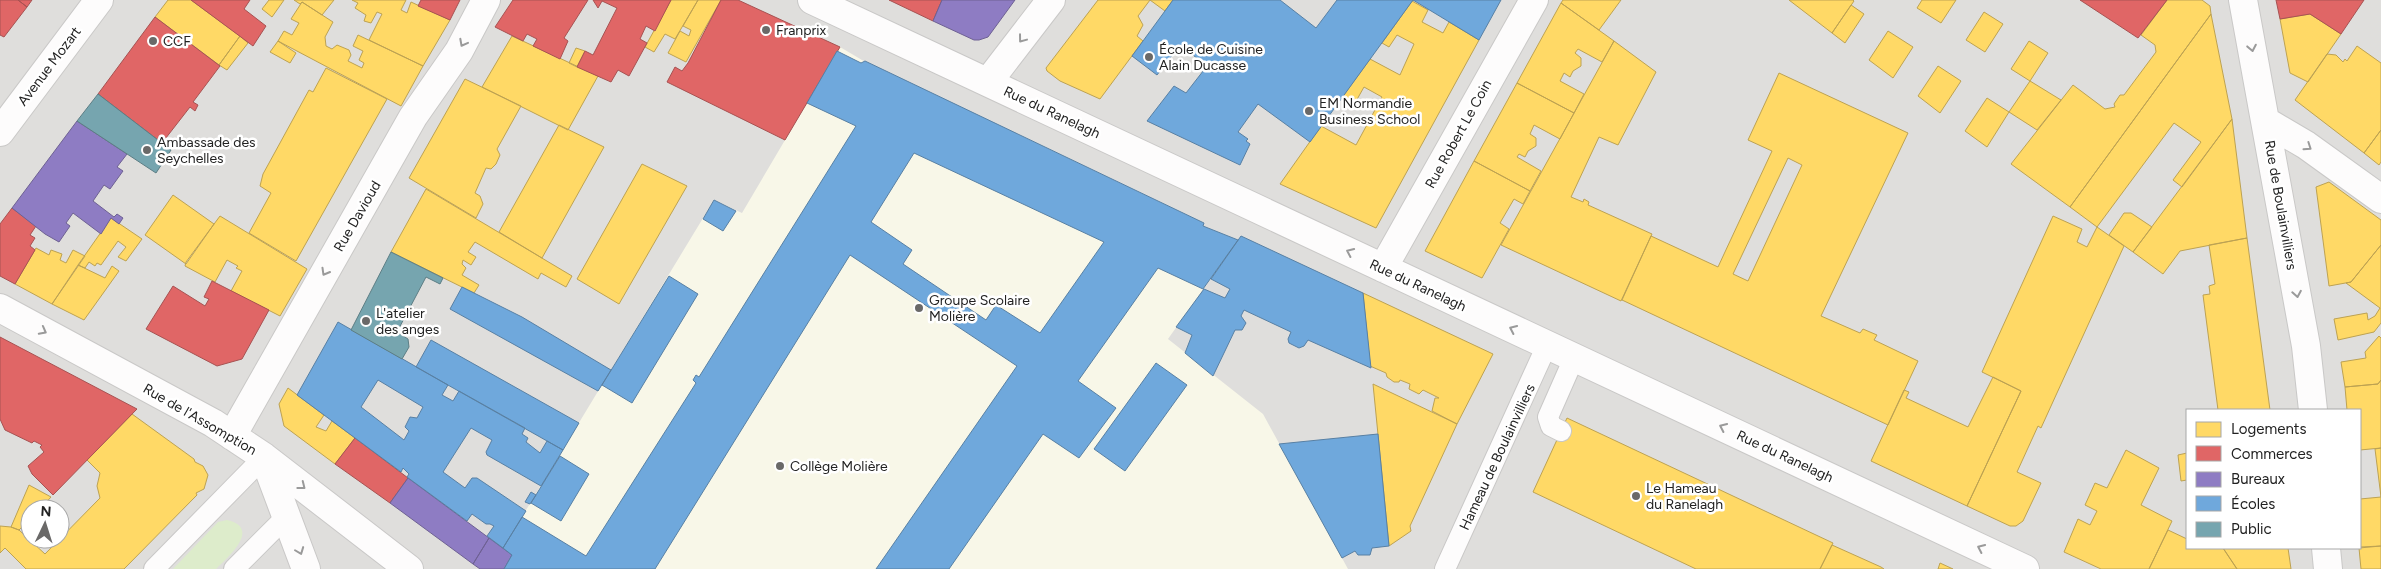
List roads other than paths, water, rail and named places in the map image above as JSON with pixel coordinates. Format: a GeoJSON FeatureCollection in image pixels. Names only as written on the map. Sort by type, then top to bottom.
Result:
{"type":"FeatureCollection","features":[{"type":"Feature","properties":{"kind":"street","name":"Avenue Mozart"},"geometry":{"type":"LineString","coordinates":[[0,132],[99,0]]}},
{"type":"Feature","properties":{"kind":"street","name":"Rue Davioud"},"geometry":{"type":"LineString","coordinates":[[232,436],[413,118],[459,51],[486,0]]}},
{"type":"Feature","properties":{"kind":"street","name":"Rue du Ranelagh"},"geometry":{"type":"LineString","coordinates":[[812,0],[2025,569]]}},
{"type":"Feature","properties":{"kind":"street"},"geometry":{"type":"LineString","coordinates":[[988,82],[1051,0]]}},
{"type":"Feature","properties":{"kind":"street","name":"Rue Robert Le Coin"},"geometry":{"type":"LineString","coordinates":[[1383,268],[1534,0]]}},
{"type":"Feature","properties":{"kind":"street","name":"Rue de Boulainvilliers"},"geometry":{"type":"LineString","coordinates":[[2243,0],[2267,122],[2306,346],[2313,409]]}},
{"type":"Feature","properties":{"kind":"street"},"geometry":{"type":"LineString","coordinates":[[2267,122],[2306,146],[2381,199]]}},
{"type":"Feature","properties":{"kind":"street","name":"Rue de l'Assomption"},"geometry":{"type":"LineString","coordinates":[[0,308],[232,436],[264,457],[410,569]]}},
{"type":"Feature","properties":{"kind":"street"},"geometry":{"type":"LineString","coordinates":[[264,457],[306,569]]}},
{"type":"Feature","properties":{"kind":"street"},"geometry":{"type":"LineString","coordinates":[[2326,549],[2328,569]]}},
{"type":"Feature","properties":{"kind":"lane","name":"Hameau de Boulainvilliers"},"geometry":{"type":"LineString","coordinates":[[1445,569],[1547,345]]}},
{"type":"Feature","properties":{"kind":"lane"},"geometry":{"type":"LineString","coordinates":[[1561,431],[1551,426],[1548,417],[1574,358]]}},
{"type":"Feature","properties":{"kind":"lane"},"geometry":{"type":"LineString","coordinates":[[154,569],[264,457]]}},
{"type":"Feature","properties":{"kind":"lane"},"geometry":{"type":"LineString","coordinates":[[234,569],[286,517]]}},
{"type":"Feature","properties":{"kind":"place","name":"Franprix"},"geometry":{"type":"Point","coordinates":[766,30]}},
{"type":"Feature","properties":{"kind":"place","name":"CCF"},"geometry":{"type":"Point","coordinates":[153,41]}},
{"type":"Feature","properties":{"kind":"place","name":"École de Cuisine Alain Ducasse"},"geometry":{"type":"Point","coordinates":[1149,57]}},
{"type":"Feature","properties":{"kind":"place","name":"EM Normandie Business School"},"geometry":{"type":"Point","coordinates":[1309,111]}},
{"type":"Feature","properties":{"kind":"place","name":"Ambassade des Seychelles"},"geometry":{"type":"Point","coordinates":[147,150]}},
{"type":"Feature","properties":{"kind":"place","name":"Groupe Scolaire Molière"},"geometry":{"type":"Point","coordinates":[919,308]}},
{"type":"Feature","properties":{"kind":"place","name":"L'atelier des anges"},"geometry":{"type":"Point","coordinates":[366,321]}},
{"type":"Feature","properties":{"kind":"place","name":"Collège Molière"},"geometry":{"type":"Point","coordinates":[780,466]}},
{"type":"Feature","properties":{"kind":"place","name":"Le Hameau du Ranelagh"},"geometry":{"type":"Point","coordinates":[1636,496]}}]}
